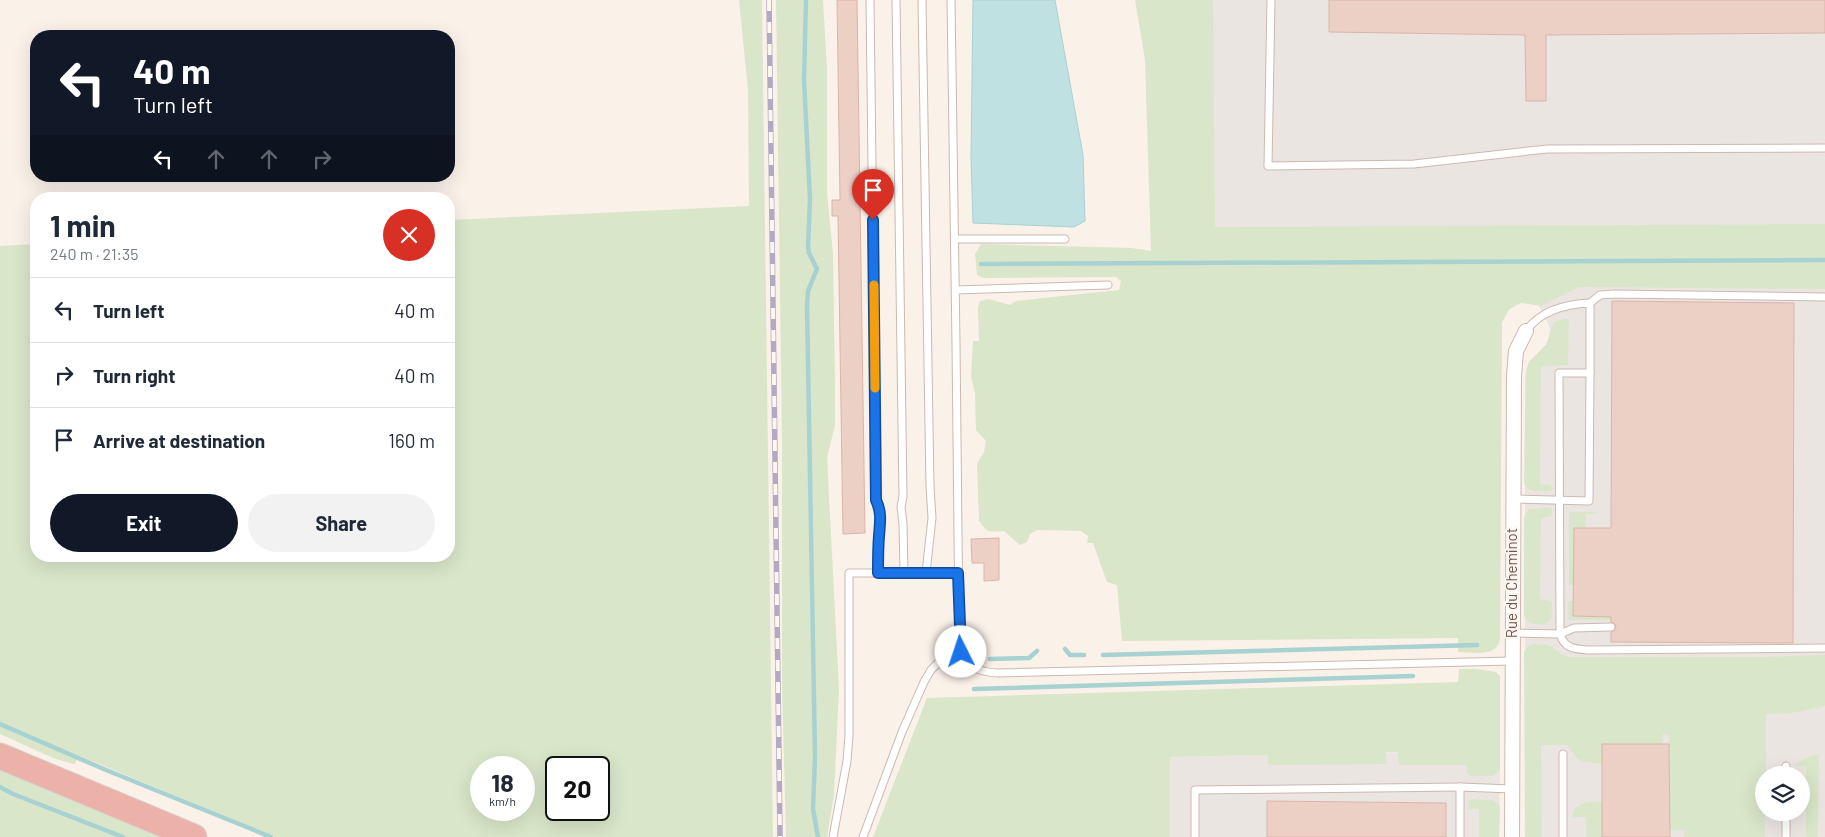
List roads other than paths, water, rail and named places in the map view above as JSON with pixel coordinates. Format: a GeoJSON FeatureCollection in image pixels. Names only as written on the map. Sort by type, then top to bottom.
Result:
{"type":"FeatureCollection","features":[{"type":"Feature","properties":{"kind":"highway"},"geometry":{"type":"LineString","coordinates":[[0,756],[194,837]]}},
{"type":"Feature","properties":{"kind":"street","name":"Rue du Cheminot"},"geometry":{"type":"LineString","coordinates":[[1512,837],[1512,499],[1515,361],[1519,342],[1526,331]]}},
{"type":"Feature","properties":{"kind":"lane"},"geometry":{"type":"LineString","coordinates":[[870,0],[876,500],[881,510],[878,573]]}},
{"type":"Feature","properties":{"kind":"lane"},"geometry":{"type":"LineString","coordinates":[[896,0],[903,496],[901,507],[904,573]]}},
{"type":"Feature","properties":{"kind":"lane"},"geometry":{"type":"LineString","coordinates":[[922,0],[932,506],[926,573]]}},
{"type":"Feature","properties":{"kind":"lane"},"geometry":{"type":"LineString","coordinates":[[951,0],[958,573],[961,652],[965,660],[979,670],[997,673],[1512,661]]}},
{"type":"Feature","properties":{"kind":"lane"},"geometry":{"type":"LineString","coordinates":[[1271,0],[1268,166],[1414,164],[1547,149],[1825,148]]}},
{"type":"Feature","properties":{"kind":"lane"},"geometry":{"type":"LineString","coordinates":[[955,239],[1065,239]]}},
{"type":"Feature","properties":{"kind":"lane"},"geometry":{"type":"LineString","coordinates":[[956,290],[1108,285]]}},
{"type":"Feature","properties":{"kind":"lane"},"geometry":{"type":"LineString","coordinates":[[1526,331],[1534,321],[1549,312],[1574,304],[1590,303],[1600,295],[1825,297]]}},
{"type":"Feature","properties":{"kind":"lane"},"geometry":{"type":"LineString","coordinates":[[1512,499],[1589,501],[1590,303]]}},
{"type":"Feature","properties":{"kind":"lane"},"geometry":{"type":"LineString","coordinates":[[1590,373],[1560,373],[1560,634],[1564,642],[1570,647],[1587,650],[1825,648]]}},
{"type":"Feature","properties":{"kind":"lane"},"geometry":{"type":"LineString","coordinates":[[834,837],[847,761],[849,736],[849,573],[958,573]]}},
{"type":"Feature","properties":{"kind":"lane"},"geometry":{"type":"LineString","coordinates":[[1512,633],[1560,634],[1577,628],[1611,627]]}},
{"type":"Feature","properties":{"kind":"lane"},"geometry":{"type":"LineString","coordinates":[[863,837],[902,732],[924,682],[940,660],[948,655],[961,652]]}},
{"type":"Feature","properties":{"kind":"lane"},"geometry":{"type":"LineString","coordinates":[[1563,754],[1563,837]]}},
{"type":"Feature","properties":{"kind":"lane"},"geometry":{"type":"LineString","coordinates":[[1460,787],[1460,837]]}},
{"type":"Feature","properties":{"kind":"lane"},"geometry":{"type":"LineString","coordinates":[[1195,837],[1195,790],[1512,788]]}},
{"type":"Feature","properties":{"kind":"lane"},"geometry":{"type":"LineString","coordinates":[[1786,821],[1786,837]]}},
{"type":"Feature","properties":{"kind":"water"},"geometry":{"type":"Polygon","coordinates":[[[973,0],[1055,0],[1083,155],[1085,221],[1074,227],[973,223],[971,158],[973,0]]]}},
{"type":"Feature","properties":{"kind":"waterway"},"geometry":{"type":"LineString","coordinates":[[806,0],[804,80],[810,199],[808,247],[817,269],[808,291],[807,305],[815,756],[813,809],[818,837]]}},
{"type":"Feature","properties":{"kind":"waterway"},"geometry":{"type":"LineString","coordinates":[[981,264],[1825,260]]}},
{"type":"Feature","properties":{"kind":"waterway"},"geometry":{"type":"LineString","coordinates":[[1103,655],[1477,645]]}},
{"type":"Feature","properties":{"kind":"waterway"},"geometry":{"type":"LineString","coordinates":[[1065,649],[1070,655],[1084,655]]}},
{"type":"Feature","properties":{"kind":"waterway"},"geometry":{"type":"LineString","coordinates":[[990,659],[1029,658],[1037,651]]}},
{"type":"Feature","properties":{"kind":"waterway"},"geometry":{"type":"LineString","coordinates":[[974,689],[1413,676]]}},
{"type":"Feature","properties":{"kind":"waterway"},"geometry":{"type":"LineString","coordinates":[[0,724],[106,770],[271,837]]}},
{"type":"Feature","properties":{"kind":"waterway"},"geometry":{"type":"LineString","coordinates":[[0,787],[13,794],[123,837]]}},
{"type":"Feature","properties":{"kind":"railway"},"geometry":{"type":"LineString","coordinates":[[769,0],[780,837]]}}]}
